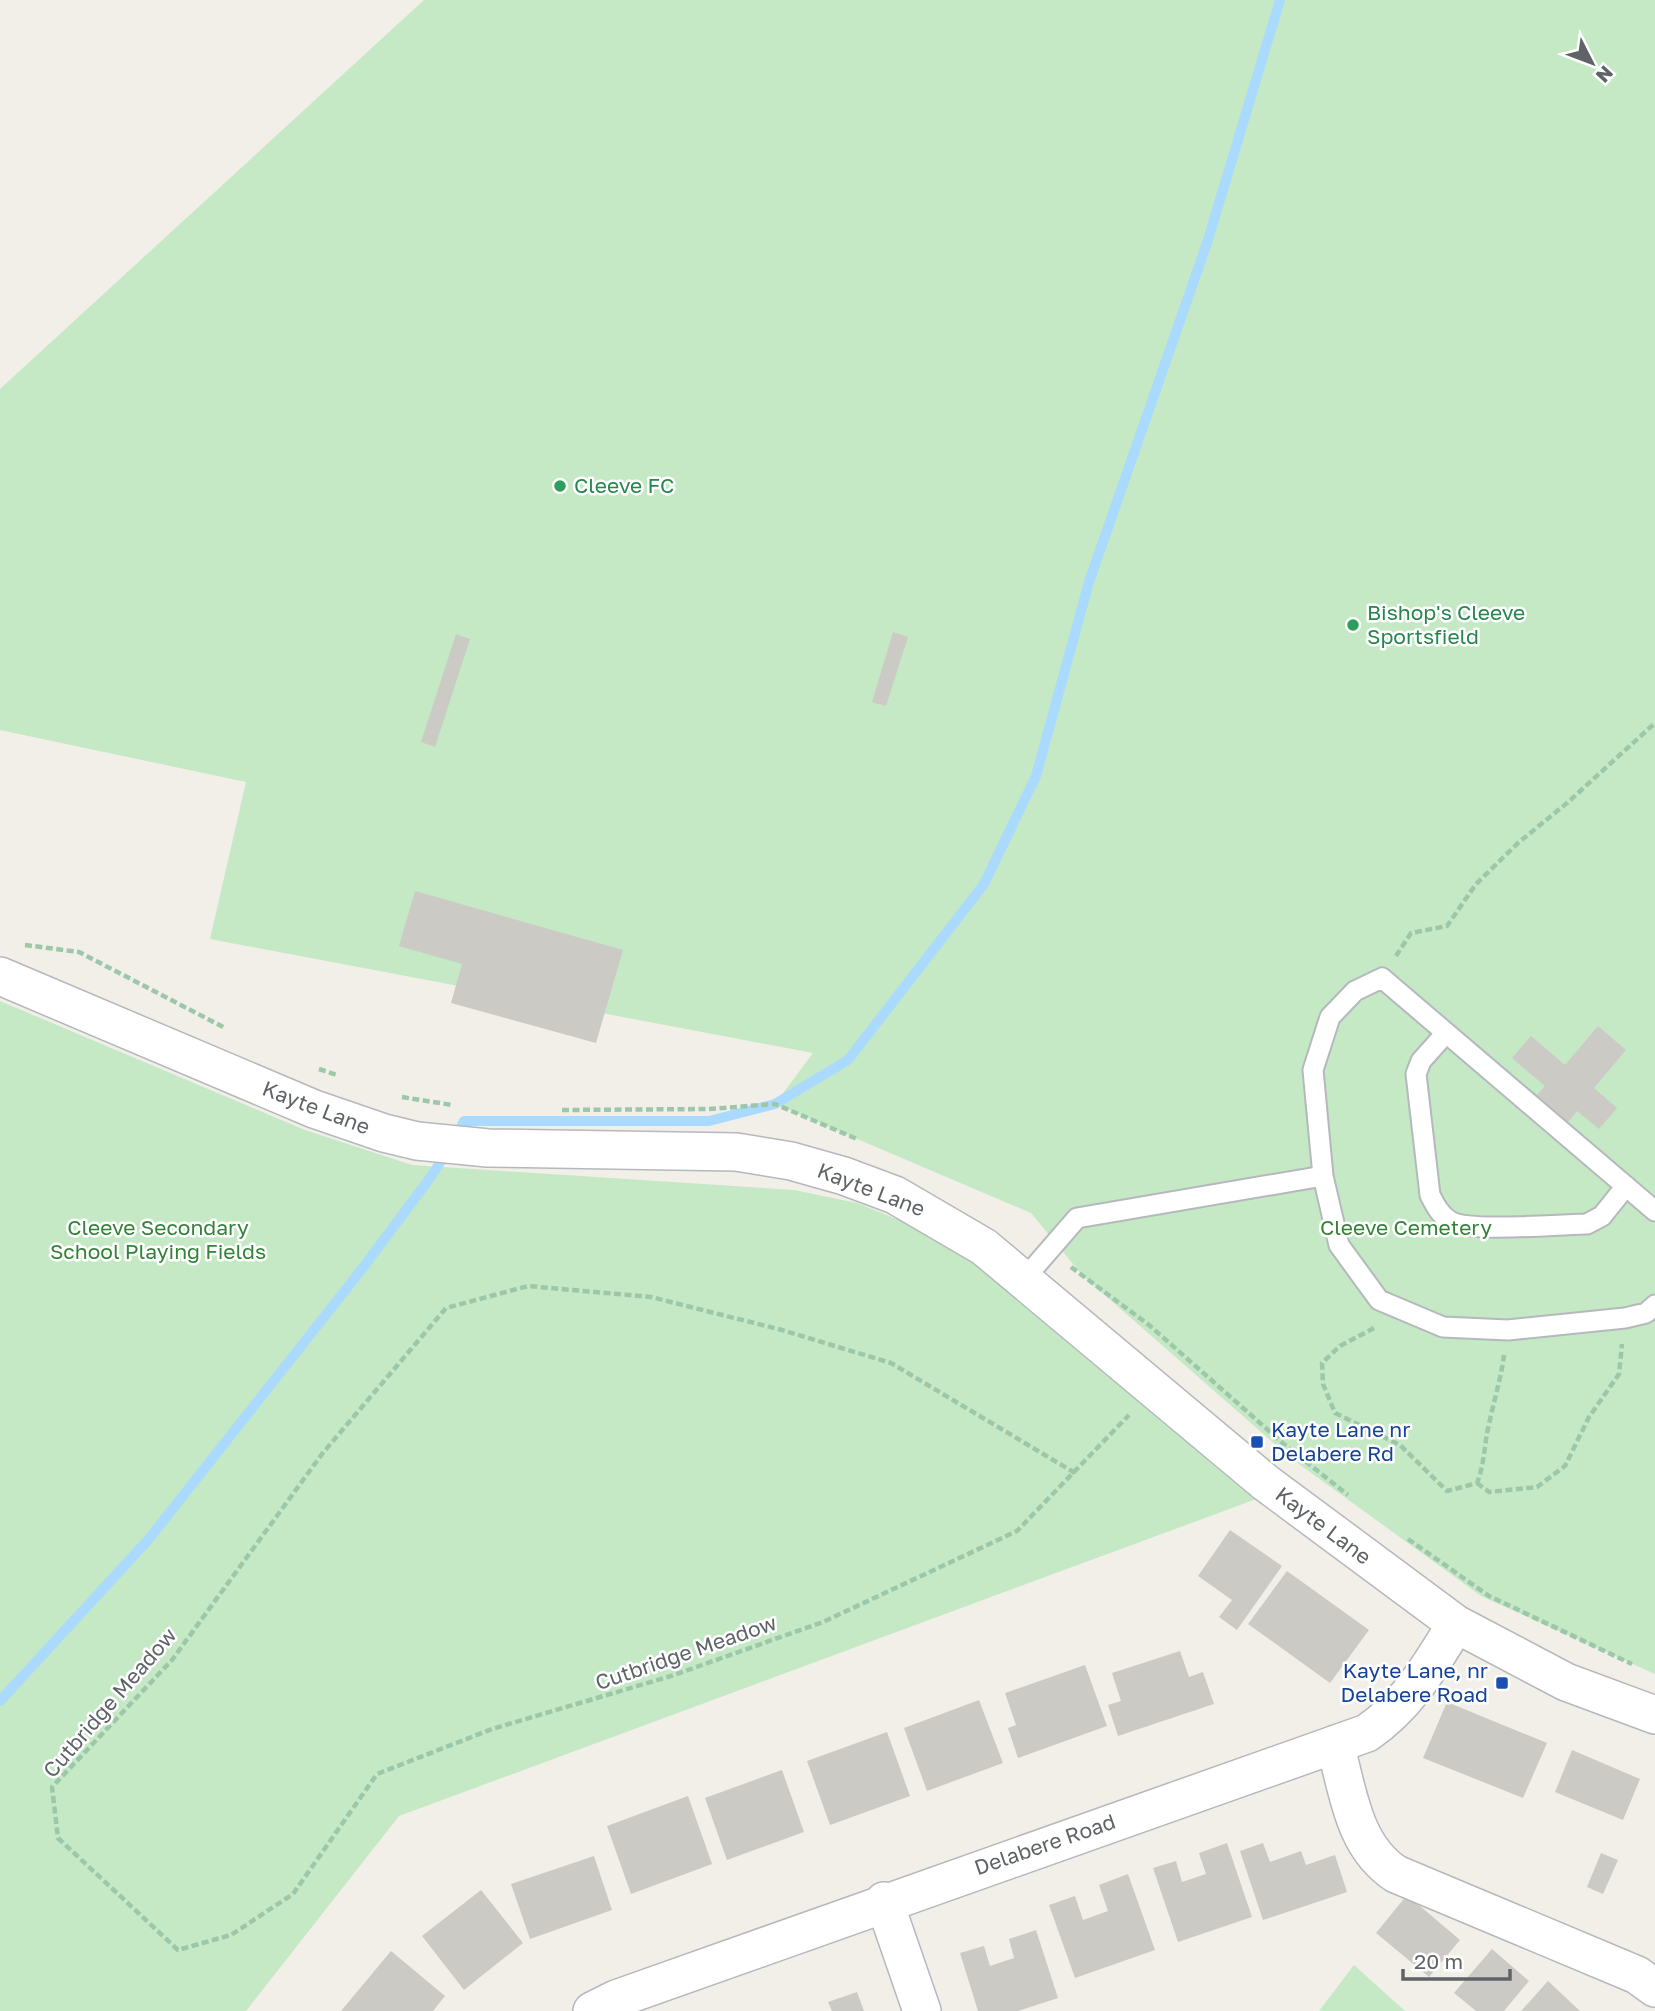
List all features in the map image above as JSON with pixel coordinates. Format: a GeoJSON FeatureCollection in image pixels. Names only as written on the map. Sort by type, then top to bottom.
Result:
{"type":"FeatureCollection","features":[{"type":"Feature","properties":{"kind":"street","name":"Kayte Lane"},"geometry":{"type":"LineString","coordinates":[[0,976],[314,1109],[384,1133],[417,1141],[488,1148],[736,1152],[791,1161],[844,1176],[895,1195],[941,1219],[1025,1278],[1266,1483],[1456,1624],[1566,1682],[1655,1716]]}},
{"type":"Feature","properties":{"kind":"street","name":"Delabere Road"},"geometry":{"type":"LineString","coordinates":[[592,2011],[616,1999],[884,1902],[1367,1733],[1391,1717],[1410,1696],[1456,1624]]}},
{"type":"Feature","properties":{"kind":"street"},"geometry":{"type":"LineString","coordinates":[[1335,1744],[1361,1836],[1383,1865],[1396,1874],[1637,1975],[1655,1988]]}},
{"type":"Feature","properties":{"kind":"street"},"geometry":{"type":"LineString","coordinates":[[884,1902],[922,2011]]}},
{"type":"Feature","properties":{"kind":"lane"},"geometry":{"type":"LineString","coordinates":[[1655,1211],[1382,978],[1355,990],[1330,1017],[1313,1070],[1323,1176],[1339,1245],[1379,1300],[1443,1327],[1508,1329],[1625,1318],[1646,1313],[1655,1305]]}},
{"type":"Feature","properties":{"kind":"lane"},"geometry":{"type":"LineString","coordinates":[[1446,1033],[1421,1061],[1416,1074],[1430,1195],[1438,1210],[1451,1222],[1470,1226],[1587,1224],[1602,1216],[1626,1186]]}},
{"type":"Feature","properties":{"kind":"lane"},"geometry":{"type":"LineString","coordinates":[[1025,1278],[1077,1218],[1323,1176]]}},
{"type":"Feature","properties":{"kind":"path"},"geometry":{"type":"LineString","coordinates":[[1382,978],[1411,933],[1447,926],[1476,884],[1518,843],[1567,803],[1655,723]]}},
{"type":"Feature","properties":{"kind":"path"},"geometry":{"type":"LineString","coordinates":[[20,944],[79,952],[233,1033]]}},
{"type":"Feature","properties":{"kind":"path"},"geometry":{"type":"LineString","coordinates":[[317,1068],[342,1077]]}},
{"type":"Feature","properties":{"kind":"path"},"geometry":{"type":"LineString","coordinates":[[390,1095],[454,1105]]}},
{"type":"Feature","properties":{"kind":"path"},"geometry":{"type":"LineString","coordinates":[[557,1110],[709,1109],[775,1104],[863,1142]]}},
{"type":"Feature","properties":{"kind":"path"},"geometry":{"type":"LineString","coordinates":[[1048,1250],[1149,1325],[1285,1445],[1353,1499]]}},
{"type":"Feature","properties":{"kind":"path","name":"Cutbridge Meadow"},"geometry":{"type":"LineString","coordinates":[[1075,1473],[891,1363],[782,1330],[651,1297],[528,1286],[446,1308],[322,1454],[172,1660],[52,1787],[58,1838],[178,1950],[231,1935],[293,1894],[377,1774],[492,1729],[659,1680],[823,1622],[1017,1531],[1075,1473],[1155,1388]]}},
{"type":"Feature","properties":{"kind":"path"},"geometry":{"type":"LineString","coordinates":[[1395,1307],[1384,1323],[1340,1346],[1322,1363],[1323,1384],[1335,1413],[1400,1445],[1447,1491],[1478,1483]]}},
{"type":"Feature","properties":{"kind":"path"},"geometry":{"type":"LineString","coordinates":[[1478,1483],[1489,1492],[1537,1487],[1565,1466],[1589,1417],[1619,1374],[1625,1318]]}},
{"type":"Feature","properties":{"kind":"path"},"geometry":{"type":"LineString","coordinates":[[1478,1483],[1486,1460],[1488,1426],[1500,1384],[1508,1329]]}},
{"type":"Feature","properties":{"kind":"path"},"geometry":{"type":"LineString","coordinates":[[1405,1537],[1489,1596],[1643,1670]]}},
{"type":"Feature","properties":{"kind":"green space","name":"Cleeve Cemetery"},"geometry":{"type":"Polygon","coordinates":[[[424,0],[1655,0],[1655,1674],[1481,1596],[1292,1459],[1083,1276],[1031,1213],[775,1104],[813,1053],[210,939],[246,782],[0,730],[0,389],[424,0]]]}},
{"type":"Feature","properties":{"kind":"green space","name":"Cleeve Secondary School Playing Fields"},"geometry":{"type":"Polygon","coordinates":[[[0,1001],[305,1130],[412,1165],[794,1190],[857,1203],[949,1240],[1259,1498],[399,1816],[246,2011],[0,2011],[0,1001]]]}},
{"type":"Feature","properties":{"kind":"green space"},"geometry":{"type":"Polygon","coordinates":[[[1354,1965],[1405,2011],[1319,2011],[1354,1965]]]}},
{"type":"Feature","properties":{"kind":"building"},"geometry":{"type":"Polygon","coordinates":[[[893,632],[908,637],[886,706],[872,702],[893,632]]]}},
{"type":"Feature","properties":{"kind":"building"},"geometry":{"type":"Polygon","coordinates":[[[456,634],[470,639],[435,747],[421,742],[456,634]]]}},
{"type":"Feature","properties":{"kind":"building"},"geometry":{"type":"Polygon","coordinates":[[[415,891],[623,950],[596,1043],[451,1003],[462,964],[399,946],[415,891]]]}},
{"type":"Feature","properties":{"kind":"building"},"geometry":{"type":"Polygon","coordinates":[[[1598,1026],[1626,1050],[1594,1088],[1617,1108],[1599,1129],[1577,1111],[1568,1122],[1537,1095],[1545,1086],[1512,1058],[1531,1036],[1565,1065],[1598,1026]]]}},
{"type":"Feature","properties":{"kind":"building"},"geometry":{"type":"Polygon","coordinates":[[[1230,1530],[1282,1566],[1237,1630],[1219,1617],[1232,1600],[1198,1576],[1230,1530]]]}},
{"type":"Feature","properties":{"kind":"building"},"geometry":{"type":"Polygon","coordinates":[[[1287,1571],[1369,1630],[1330,1683],[1248,1624],[1287,1571]]]}},
{"type":"Feature","properties":{"kind":"building"},"geometry":{"type":"Polygon","coordinates":[[[1180,1651],[1189,1677],[1203,1672],[1214,1704],[1118,1736],[1108,1705],[1121,1701],[1112,1673],[1180,1651]]]}},
{"type":"Feature","properties":{"kind":"building"},"geometry":{"type":"Polygon","coordinates":[[[1085,1665],[1107,1726],[1018,1758],[1008,1728],[1016,1725],[1005,1693],[1085,1665]]]}},
{"type":"Feature","properties":{"kind":"building"},"geometry":{"type":"Polygon","coordinates":[[[979,1700],[1003,1763],[927,1791],[904,1728],[979,1700]]]}},
{"type":"Feature","properties":{"kind":"building"},"geometry":{"type":"Polygon","coordinates":[[[1447,1702],[1547,1743],[1523,1798],[1423,1758],[1447,1702]]]}},
{"type":"Feature","properties":{"kind":"building"},"geometry":{"type":"Polygon","coordinates":[[[887,1732],[910,1796],[830,1825],[807,1761],[887,1732]]]}},
{"type":"Feature","properties":{"kind":"building"},"geometry":{"type":"Polygon","coordinates":[[[1572,1750],[1640,1779],[1623,1820],[1555,1792],[1572,1750]]]}},
{"type":"Feature","properties":{"kind":"building"},"geometry":{"type":"Polygon","coordinates":[[[782,1770],[804,1832],[727,1860],[705,1798],[782,1770]]]}},
{"type":"Feature","properties":{"kind":"building"},"geometry":{"type":"Polygon","coordinates":[[[688,1796],[712,1864],[631,1894],[607,1826],[688,1796]]]}},
{"type":"Feature","properties":{"kind":"building"},"geometry":{"type":"Polygon","coordinates":[[[1227,1843],[1252,1917],[1178,1942],[1153,1868],[1176,1861],[1182,1882],[1206,1874],[1199,1853],[1227,1843]]]}},
{"type":"Feature","properties":{"kind":"building"},"geometry":{"type":"Polygon","coordinates":[[[1263,1843],[1270,1862],[1301,1851],[1306,1865],[1335,1855],[1347,1892],[1263,1920],[1240,1851],[1263,1843]]]}},
{"type":"Feature","properties":{"kind":"building"},"geometry":{"type":"Polygon","coordinates":[[[1601,1853],[1618,1860],[1603,1894],[1587,1887],[1601,1853]]]}},
{"type":"Feature","properties":{"kind":"building"},"geometry":{"type":"Polygon","coordinates":[[[594,1856],[612,1910],[530,1939],[511,1884],[594,1856]]]}},
{"type":"Feature","properties":{"kind":"building"},"geometry":{"type":"Polygon","coordinates":[[[1128,1874],[1155,1950],[1075,1978],[1049,1905],[1075,1896],[1083,1920],[1108,1911],[1099,1885],[1128,1874]]]}},
{"type":"Feature","properties":{"kind":"building"},"geometry":{"type":"Polygon","coordinates":[[[481,1890],[523,1943],[464,1990],[422,1936],[481,1890]]]}},
{"type":"Feature","properties":{"kind":"building"},"geometry":{"type":"Polygon","coordinates":[[[1407,1895],[1460,1940],[1429,1977],[1376,1933],[1407,1895]]]}},
{"type":"Feature","properties":{"kind":"building"},"geometry":{"type":"Polygon","coordinates":[[[1036,1930],[1058,1998],[1018,2011],[978,2011],[960,1953],[984,1946],[990,1966],[1014,1958],[1009,1939],[1036,1930]]]}},
{"type":"Feature","properties":{"kind":"building"},"geometry":{"type":"Polygon","coordinates":[[[1492,1949],[1529,1981],[1504,2011],[1476,2011],[1454,1993],[1492,1949]]]}},
{"type":"Feature","properties":{"kind":"building"},"geometry":{"type":"Polygon","coordinates":[[[391,1951],[445,1996],[433,2011],[341,2011],[391,1951]]]}},
{"type":"Feature","properties":{"kind":"building"},"geometry":{"type":"Polygon","coordinates":[[[1548,1981],[1580,2011],[1521,2011],[1548,1981]]]}},
{"type":"Feature","properties":{"kind":"building"},"geometry":{"type":"Polygon","coordinates":[[[857,1992],[864,2011],[832,2011],[828,2002],[857,1992]]]}},
{"type":"Feature","properties":{"kind":"waterway"},"geometry":{"type":"LineString","coordinates":[[0,1701],[148,1540],[362,1269],[427,1182],[452,1145],[464,1121],[709,1121],[775,1104],[848,1060],[984,884],[1036,776],[1089,582],[1207,243],[1280,0]]}},
{"type":"Feature","properties":{"kind":"place","name":"Cleeve FC"},"geometry":{"type":"Point","coordinates":[560,486]}},
{"type":"Feature","properties":{"kind":"place","name":"Bishop's Cleeve Sportsfield"},"geometry":{"type":"Point","coordinates":[1353,625]}},
{"type":"Feature","properties":{"kind":"place","name":"Kayte Lane nr Delabere Rd"},"geometry":{"type":"Point","coordinates":[1257,1442]}},
{"type":"Feature","properties":{"kind":"place","name":"Kayte Lane, nr Delabere Road"},"geometry":{"type":"Point","coordinates":[1502,1683]}}]}
